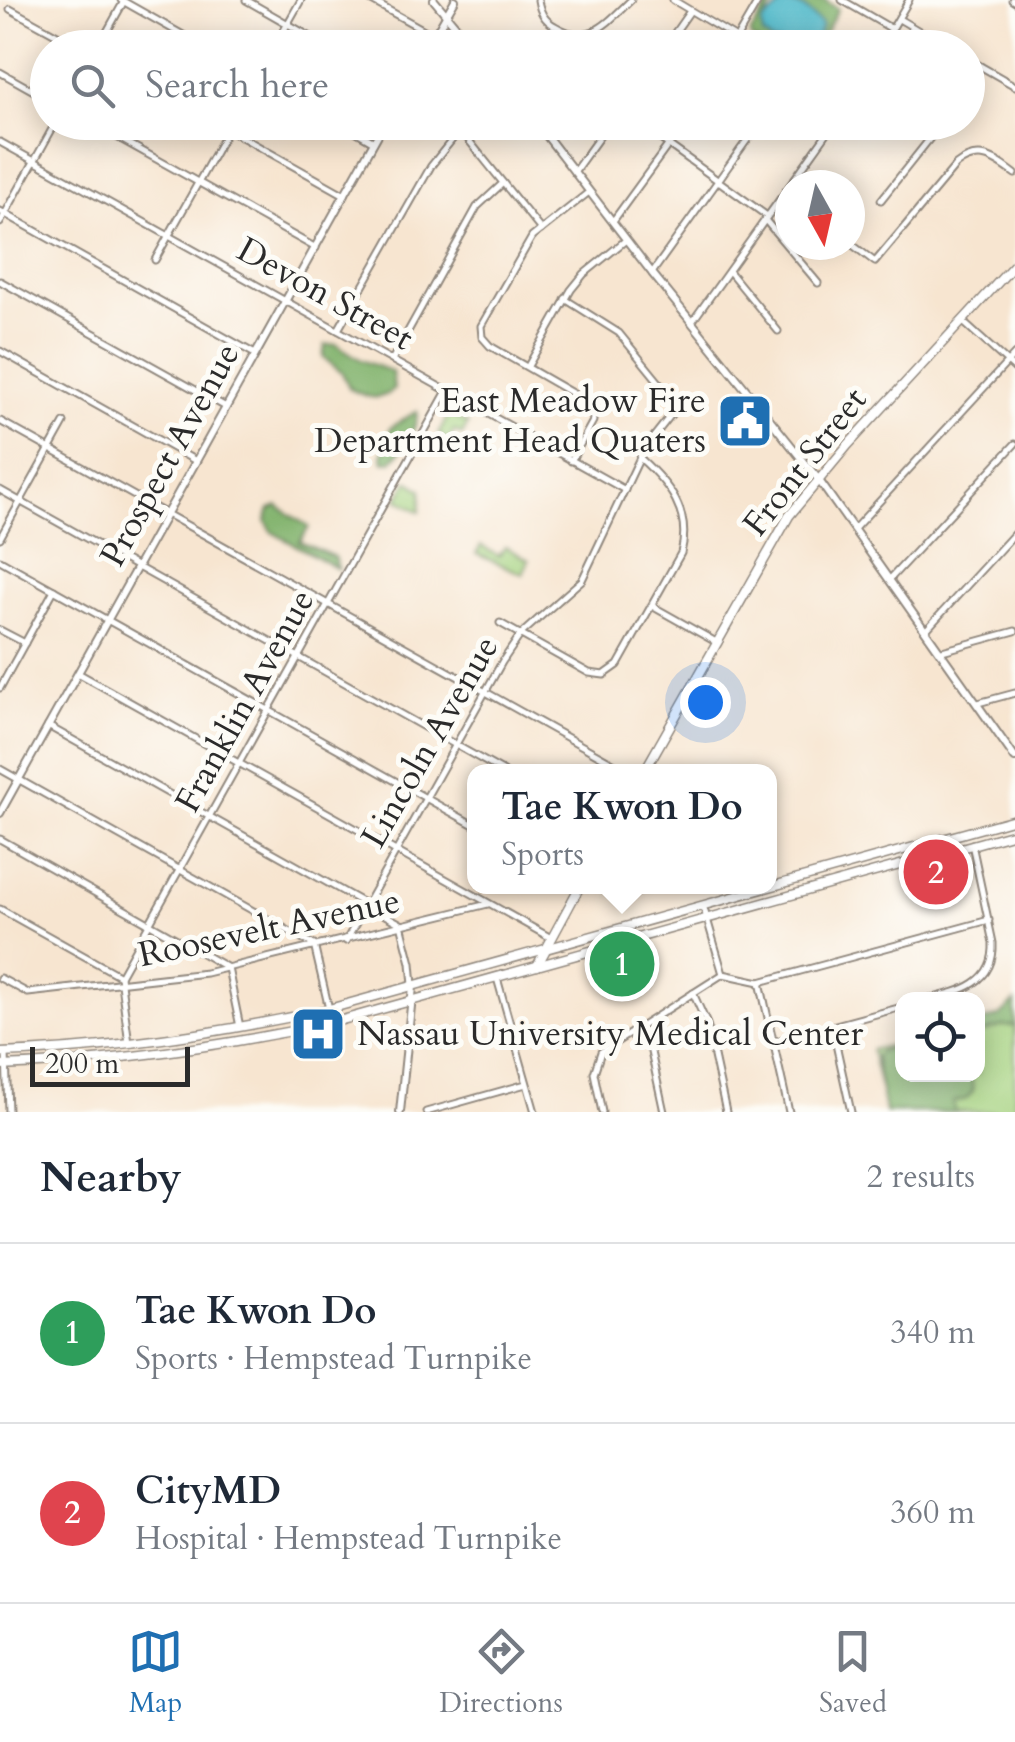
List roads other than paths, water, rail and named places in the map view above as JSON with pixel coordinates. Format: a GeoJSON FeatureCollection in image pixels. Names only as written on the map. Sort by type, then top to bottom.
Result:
{"type":"FeatureCollection","features":[{"type":"Feature","properties":{"kind":"main road","name":"Front Street"},"geometry":{"type":"LineString","coordinates":[[648,764],[770,546],[818,479],[1015,264]]}},
{"type":"Feature","properties":{"kind":"main road"},"geometry":{"type":"LineString","coordinates":[[777,884],[1015,818]]}},
{"type":"Feature","properties":{"kind":"main road"},"geometry":{"type":"LineString","coordinates":[[3,1066],[130,1057],[322,1024],[1015,832]]}},
{"type":"Feature","properties":{"kind":"main road"},"geometry":{"type":"LineString","coordinates":[[536,966],[576,894]]}},
{"type":"Feature","properties":{"kind":"main road"},"geometry":{"type":"LineString","coordinates":[[3,1053],[129,1043],[329,1009],[742,894]]}},
{"type":"Feature","properties":{"kind":"street"},"geometry":{"type":"LineString","coordinates":[[246,0],[298,30]]}},
{"type":"Feature","properties":{"kind":"street"},"geometry":{"type":"LineString","coordinates":[[284,30],[300,0]]}},
{"type":"Feature","properties":{"kind":"street"},"geometry":{"type":"LineString","coordinates":[[370,0],[423,30]]}},
{"type":"Feature","properties":{"kind":"street"},"geometry":{"type":"LineString","coordinates":[[434,0],[459,30]]}},
{"type":"Feature","properties":{"kind":"street"},"geometry":{"type":"LineString","coordinates":[[437,30],[455,0]]}},
{"type":"Feature","properties":{"kind":"street"},"geometry":{"type":"LineString","coordinates":[[538,0],[547,21],[564,30]]}},
{"type":"Feature","properties":{"kind":"street"},"geometry":{"type":"LineString","coordinates":[[598,30],[631,0]]}},
{"type":"Feature","properties":{"kind":"street"},"geometry":{"type":"LineString","coordinates":[[672,0],[721,30]]}},
{"type":"Feature","properties":{"kind":"street"},"geometry":{"type":"LineString","coordinates":[[745,30],[759,0]]}},
{"type":"Feature","properties":{"kind":"street"},"geometry":{"type":"LineString","coordinates":[[842,0],[892,29],[909,0]]}},
{"type":"Feature","properties":{"kind":"street"},"geometry":{"type":"LineString","coordinates":[[108,30],[123,1],[174,30]]}},
{"type":"Feature","properties":{"kind":"street"},"geometry":{"type":"LineString","coordinates":[[10,9],[48,30]]}},
{"type":"Feature","properties":{"kind":"street"},"geometry":{"type":"LineString","coordinates":[[677,30],[690,11]]}},
{"type":"Feature","properties":{"kind":"street"},"geometry":{"type":"LineString","coordinates":[[899,19],[918,30]]}},
{"type":"Feature","properties":{"kind":"street"},"geometry":{"type":"LineString","coordinates":[[985,69],[1015,86]]}},
{"type":"Feature","properties":{"kind":"street"},"geometry":{"type":"LineString","coordinates":[[0,72],[30,89]]}},
{"type":"Feature","properties":{"kind":"street"},"geometry":{"type":"LineString","coordinates":[[0,223],[2,213],[46,140]]}},
{"type":"Feature","properties":{"kind":"street"},"geometry":{"type":"LineString","coordinates":[[122,140],[316,248]]}},
{"type":"Feature","properties":{"kind":"street"},"geometry":{"type":"LineString","coordinates":[[155,260],[222,140]]}},
{"type":"Feature","properties":{"kind":"street"},"geometry":{"type":"LineString","coordinates":[[253,140],[345,195]]}},
{"type":"Feature","properties":{"kind":"street"},"geometry":{"type":"LineString","coordinates":[[338,330],[431,166],[452,140]]}},
{"type":"Feature","properties":{"kind":"street"},"geometry":{"type":"LineString","coordinates":[[468,140],[540,230]]}},
{"type":"Feature","properties":{"kind":"street"},"geometry":{"type":"LineString","coordinates":[[550,140],[818,479],[1015,757]]}},
{"type":"Feature","properties":{"kind":"street"},"geometry":{"type":"LineString","coordinates":[[574,172],[597,140]]}},
{"type":"Feature","properties":{"kind":"street"},"geometry":{"type":"LineString","coordinates":[[661,140],[766,218],[818,284]]}},
{"type":"Feature","properties":{"kind":"street"},"geometry":{"type":"LineString","coordinates":[[613,222],[672,140]]}},
{"type":"Feature","properties":{"kind":"street"},"geometry":{"type":"LineString","coordinates":[[652,273],[747,140]]}},
{"type":"Feature","properties":{"kind":"street"},"geometry":{"type":"LineString","coordinates":[[801,170],[822,140]]}},
{"type":"Feature","properties":{"kind":"street"},"geometry":{"type":"LineString","coordinates":[[881,200],[929,140]]}},
{"type":"Feature","properties":{"kind":"street","name":"Devon Street"},"geometry":{"type":"LineString","coordinates":[[0,142],[625,490]]}},
{"type":"Feature","properties":{"kind":"street","name":"Prospect Avenue"},"geometry":{"type":"LineString","coordinates":[[0,813],[374,142]]}},
{"type":"Feature","properties":{"kind":"street"},"geometry":{"type":"LineString","coordinates":[[865,255],[874,262],[962,160],[984,155],[1015,174]]}},
{"type":"Feature","properties":{"kind":"street"},"geometry":{"type":"LineString","coordinates":[[392,360],[480,202],[503,183]]}},
{"type":"Feature","properties":{"kind":"street"},"geometry":{"type":"LineString","coordinates":[[571,461],[593,421],[593,407],[585,398],[486,342],[480,333],[522,252],[540,230],[590,192]]}},
{"type":"Feature","properties":{"kind":"street"},"geometry":{"type":"LineString","coordinates":[[692,322],[775,206]]}},
{"type":"Feature","properties":{"kind":"street"},"geometry":{"type":"LineString","coordinates":[[2,213],[256,354]]}},
{"type":"Feature","properties":{"kind":"street"},"geometry":{"type":"LineString","coordinates":[[528,367],[565,299],[584,274],[626,240]]}},
{"type":"Feature","properties":{"kind":"street"},"geometry":{"type":"LineString","coordinates":[[729,272],[778,331]]}},
{"type":"Feature","properties":{"kind":"street"},"geometry":{"type":"LineString","coordinates":[[0,281],[226,407]]}},
{"type":"Feature","properties":{"kind":"street","name":"Lincoln Avenue"},"geometry":{"type":"LineString","coordinates":[[346,941],[520,634],[582,580],[640,458],[674,411],[672,398],[618,333],[565,299]]}},
{"type":"Feature","properties":{"kind":"street"},"geometry":{"type":"LineString","coordinates":[[962,320],[1015,370]]}},
{"type":"Feature","properties":{"kind":"street"},"geometry":{"type":"LineString","coordinates":[[0,351],[196,460]]}},
{"type":"Feature","properties":{"kind":"street"},"geometry":{"type":"LineString","coordinates":[[854,529],[1015,354]]}},
{"type":"Feature","properties":{"kind":"street","name":"Franklin Avenue"},"geometry":{"type":"LineString","coordinates":[[122,980],[150,922],[447,391]]}},
{"type":"Feature","properties":{"kind":"street"},"geometry":{"type":"LineString","coordinates":[[0,421],[614,764]]}},
{"type":"Feature","properties":{"kind":"street"},"geometry":{"type":"LineString","coordinates":[[0,538],[64,422]]}},
{"type":"Feature","properties":{"kind":"street"},"geometry":{"type":"LineString","coordinates":[[890,579],[1015,444]]}},
{"type":"Feature","properties":{"kind":"street"},"geometry":{"type":"LineString","coordinates":[[500,623],[589,673],[604,675],[612,671],[680,553],[684,524],[676,498],[640,458]]}},
{"type":"Feature","properties":{"kind":"street"},"geometry":{"type":"LineString","coordinates":[[0,490],[490,764]]}},
{"type":"Feature","properties":{"kind":"street"},"geometry":{"type":"LineString","coordinates":[[927,629],[1015,533]]}},
{"type":"Feature","properties":{"kind":"street"},"geometry":{"type":"LineString","coordinates":[[0,560],[467,821]]}},
{"type":"Feature","properties":{"kind":"street"},"geometry":{"type":"LineString","coordinates":[[0,688],[54,590]]}},
{"type":"Feature","properties":{"kind":"street"},"geometry":{"type":"LineString","coordinates":[[652,606],[716,642]]}},
{"type":"Feature","properties":{"kind":"street"},"geometry":{"type":"LineString","coordinates":[[0,630],[25,643]]}},
{"type":"Feature","properties":{"kind":"street"},"geometry":{"type":"LineString","coordinates":[[942,650],[1015,630]]}},
{"type":"Feature","properties":{"kind":"street"},"geometry":{"type":"LineString","coordinates":[[78,673],[467,890]]}},
{"type":"Feature","properties":{"kind":"street"},"geometry":{"type":"LineString","coordinates":[[978,703],[1015,693]]}},
{"type":"Feature","properties":{"kind":"street"},"geometry":{"type":"LineString","coordinates":[[48,726],[402,927],[412,963],[413,987],[400,1112]]}},
{"type":"Feature","properties":{"kind":"street"},"geometry":{"type":"LineString","coordinates":[[0,769],[314,945],[329,1009]]}},
{"type":"Feature","properties":{"kind":"street"},"geometry":{"type":"LineString","coordinates":[[0,839],[228,968],[240,1027]]}},
{"type":"Feature","properties":{"kind":"street"},"geometry":{"type":"LineString","coordinates":[[957,992],[983,978],[994,952],[972,844]]}},
{"type":"Feature","properties":{"kind":"street"},"geometry":{"type":"LineString","coordinates":[[474,894],[552,938]]}},
{"type":"Feature","properties":{"kind":"street","name":"Roosevelt Avenue"},"geometry":{"type":"LineString","coordinates":[[0,978],[28,994],[228,968],[490,903]]}},
{"type":"Feature","properties":{"kind":"street"},"geometry":{"type":"LineString","coordinates":[[703,905],[723,974]]}},
{"type":"Feature","properties":{"kind":"street"},"geometry":{"type":"LineString","coordinates":[[0,908],[122,980],[129,1043]]}},
{"type":"Feature","properties":{"kind":"street"},"geometry":{"type":"LineString","coordinates":[[602,1112],[594,1073],[596,1059],[608,1045],[723,974],[760,982],[989,920]]}},
{"type":"Feature","properties":{"kind":"street"},"geometry":{"type":"LineString","coordinates":[[497,978],[535,1112]]}},
{"type":"Feature","properties":{"kind":"street"},"geometry":{"type":"LineString","coordinates":[[760,982],[789,1112]]}},
{"type":"Feature","properties":{"kind":"street"},"geometry":{"type":"LineString","coordinates":[[693,993],[707,1024],[726,1112]]}},
{"type":"Feature","properties":{"kind":"street"},"geometry":{"type":"LineString","coordinates":[[774,1042],[895,1009]]}},
{"type":"Feature","properties":{"kind":"street"},"geometry":{"type":"LineString","coordinates":[[640,1026],[651,1052],[664,1112]]}},
{"type":"Feature","properties":{"kind":"street"},"geometry":{"type":"LineString","coordinates":[[832,1026],[852,1112]]}},
{"type":"Feature","properties":{"kind":"street"},"geometry":{"type":"LineString","coordinates":[[3,1053],[8,1112]]}},
{"type":"Feature","properties":{"kind":"street"},"geometry":{"type":"LineString","coordinates":[[426,1112],[526,1084]]}},
{"type":"Feature","properties":{"kind":"water"},"geometry":{"type":"Polygon","coordinates":[[[785,2],[803,7],[822,24],[820,30],[763,30],[762,23],[785,2]]]}},
{"type":"Feature","properties":{"kind":"place","name":"East Meadow Fire Department Head Quaters"},"geometry":{"type":"Point","coordinates":[745,421]}},
{"type":"Feature","properties":{"kind":"place","name":"CityMD"},"geometry":{"type":"Point","coordinates":[936,872]}},
{"type":"Feature","properties":{"kind":"place","name":"Tae Kwon Do"},"geometry":{"type":"Point","coordinates":[622,964]}},
{"type":"Feature","properties":{"kind":"place","name":"Nassau University Medical Center"},"geometry":{"type":"Point","coordinates":[318,1034]}}]}
